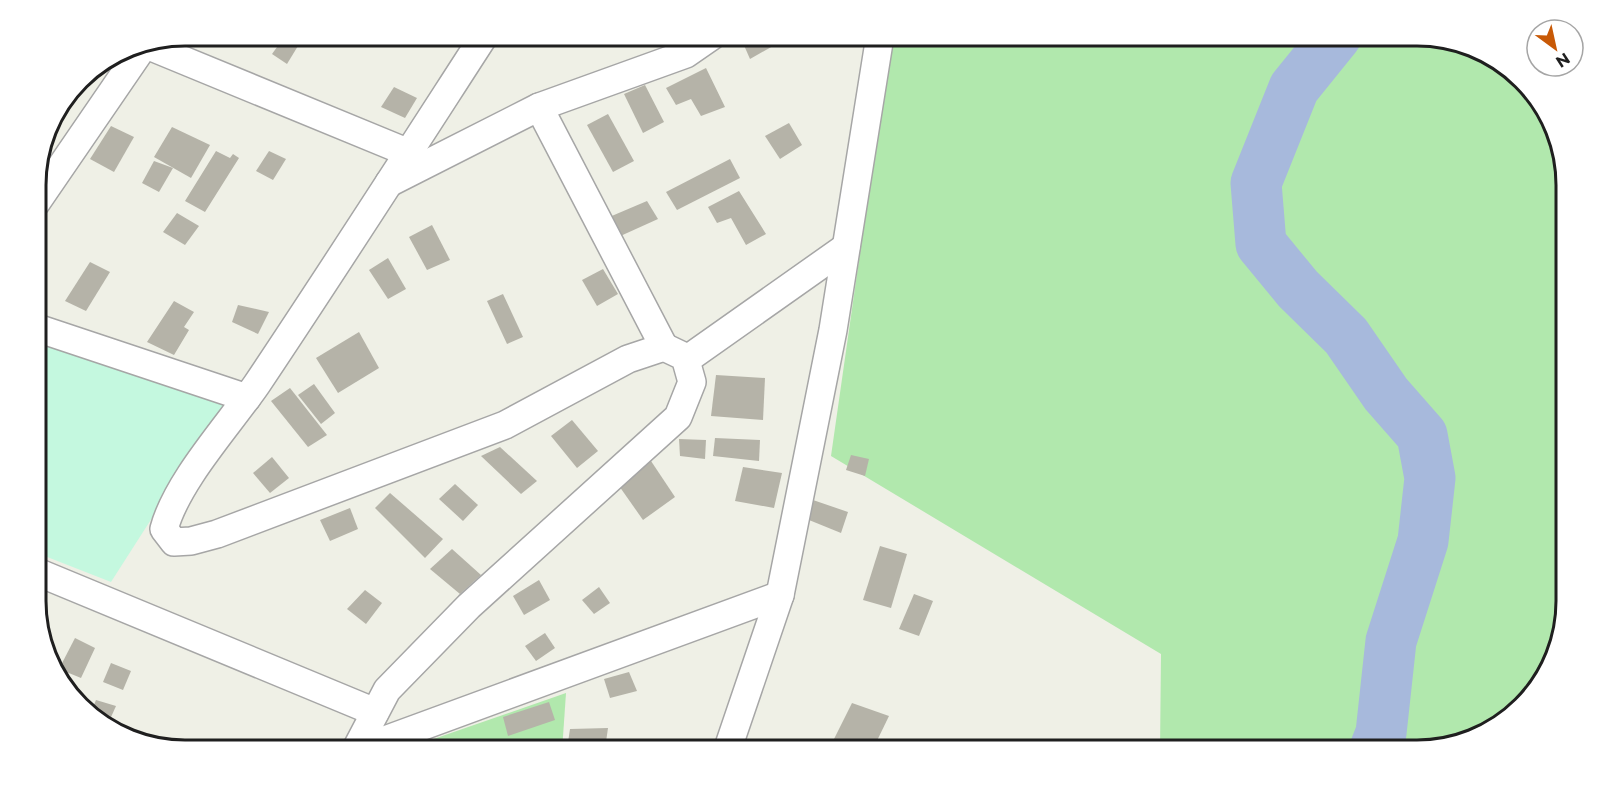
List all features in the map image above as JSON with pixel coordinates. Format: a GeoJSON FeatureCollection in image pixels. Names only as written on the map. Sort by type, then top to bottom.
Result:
{"type":"FeatureCollection","features":[{"type":"Feature","properties":{"kind":"street"},"geometry":{"type":"LineString","coordinates":[[731,740],[780,595],[846,247],[878,46]]}},
{"type":"Feature","properties":{"kind":"street"},"geometry":{"type":"LineString","coordinates":[[477,47],[247,398],[169,512],[164,529],[174,542],[191,541],[217,534],[505,425],[628,359],[675,354],[846,247]]}},
{"type":"Feature","properties":{"kind":"street"},"geometry":{"type":"LineString","coordinates":[[389,183],[539,107],[686,54],[697,47]]}},
{"type":"Feature","properties":{"kind":"street"},"geometry":{"type":"LineString","coordinates":[[157,49],[409,153]]}},
{"type":"Feature","properties":{"kind":"street"},"geometry":{"type":"LineString","coordinates":[[47,187],[137,55]]}},
{"type":"Feature","properties":{"kind":"street"},"geometry":{"type":"LineString","coordinates":[[361,740],[387,690],[469,606],[678,417],[692,382],[539,107]]}},
{"type":"Feature","properties":{"kind":"street"},"geometry":{"type":"LineString","coordinates":[[47,331],[247,398]]}},
{"type":"Feature","properties":{"kind":"street"},"geometry":{"type":"LineString","coordinates":[[46,576],[375,712]]}},
{"type":"Feature","properties":{"kind":"street"},"geometry":{"type":"LineString","coordinates":[[385,740],[780,595]]}},
{"type":"Feature","properties":{"kind":"green space"},"geometry":{"type":"Polygon","coordinates":[[[890,46],[1418,46],[1445,49],[1471,57],[1502,75],[1528,101],[1546,132],[1552,149],[1556,185],[1556,611],[1554,629],[1546,655],[1528,686],[1502,712],[1471,730],[1454,736],[1427,740],[1160,740],[1161,654],[831,456],[890,46]]]}},
{"type":"Feature","properties":{"kind":"green space"},"geometry":{"type":"Polygon","coordinates":[[[47,341],[225,404],[111,582],[46,557],[47,341]]]}},
{"type":"Feature","properties":{"kind":"green space"},"geometry":{"type":"Polygon","coordinates":[[[566,693],[563,740],[431,740],[566,693]]]}},
{"type":"Feature","properties":{"kind":"building"},"geometry":{"type":"Polygon","coordinates":[[[277,47],[297,47],[287,64],[272,54],[277,47]]]}},
{"type":"Feature","properties":{"kind":"building"},"geometry":{"type":"Polygon","coordinates":[[[745,47],[772,47],[750,59],[745,47]]]}},
{"type":"Feature","properties":{"kind":"building"},"geometry":{"type":"Polygon","coordinates":[[[706,68],[725,107],[701,116],[691,99],[676,105],[666,88],[706,68]]]}},
{"type":"Feature","properties":{"kind":"building"},"geometry":{"type":"Polygon","coordinates":[[[645,85],[664,122],[643,133],[624,94],[645,85]]]}},
{"type":"Feature","properties":{"kind":"building"},"geometry":{"type":"Polygon","coordinates":[[[394,87],[417,98],[405,118],[381,107],[394,87]]]}},
{"type":"Feature","properties":{"kind":"building"},"geometry":{"type":"Polygon","coordinates":[[[608,114],[634,161],[613,172],[587,125],[608,114]]]}},
{"type":"Feature","properties":{"kind":"building"},"geometry":{"type":"Polygon","coordinates":[[[789,123],[802,145],[780,159],[765,136],[789,123]]]}},
{"type":"Feature","properties":{"kind":"building"},"geometry":{"type":"Polygon","coordinates":[[[111,126],[134,137],[114,172],[90,159],[111,126]]]}},
{"type":"Feature","properties":{"kind":"building"},"geometry":{"type":"Polygon","coordinates":[[[172,127],[210,145],[191,178],[154,157],[172,127]]]}},
{"type":"Feature","properties":{"kind":"building"},"geometry":{"type":"Polygon","coordinates":[[[216,151],[230,158],[233,154],[239,158],[205,212],[185,201],[216,151]]]}},
{"type":"Feature","properties":{"kind":"building"},"geometry":{"type":"Polygon","coordinates":[[[269,151],[286,159],[273,180],[256,171],[269,151]]]}},
{"type":"Feature","properties":{"kind":"building"},"geometry":{"type":"Polygon","coordinates":[[[730,159],[740,178],[677,210],[666,192],[730,159]]]}},
{"type":"Feature","properties":{"kind":"building"},"geometry":{"type":"Polygon","coordinates":[[[154,161],[173,168],[159,192],[142,183],[154,161]]]}},
{"type":"Feature","properties":{"kind":"building"},"geometry":{"type":"Polygon","coordinates":[[[739,191],[766,234],[746,245],[731,218],[717,223],[708,207],[739,191]]]}},
{"type":"Feature","properties":{"kind":"building"},"geometry":{"type":"Polygon","coordinates":[[[647,201],[658,219],[616,238],[607,218],[647,201]]]}},
{"type":"Feature","properties":{"kind":"building"},"geometry":{"type":"Polygon","coordinates":[[[177,213],[199,226],[185,245],[163,232],[177,213]]]}},
{"type":"Feature","properties":{"kind":"building"},"geometry":{"type":"Polygon","coordinates":[[[432,225],[450,260],[427,270],[409,237],[432,225]]]}},
{"type":"Feature","properties":{"kind":"building"},"geometry":{"type":"Polygon","coordinates":[[[388,258],[406,289],[388,299],[369,270],[388,258]]]}},
{"type":"Feature","properties":{"kind":"building"},"geometry":{"type":"Polygon","coordinates":[[[90,262],[110,272],[86,311],[65,301],[90,262]]]}},
{"type":"Feature","properties":{"kind":"building"},"geometry":{"type":"Polygon","coordinates":[[[603,269],[618,294],[597,306],[582,280],[603,269]]]}},
{"type":"Feature","properties":{"kind":"building"},"geometry":{"type":"Polygon","coordinates":[[[503,294],[523,337],[507,344],[487,301],[503,294]]]}},
{"type":"Feature","properties":{"kind":"building"},"geometry":{"type":"Polygon","coordinates":[[[174,301],[194,312],[184,327],[189,330],[174,355],[147,342],[174,301]]]}},
{"type":"Feature","properties":{"kind":"building"},"geometry":{"type":"Polygon","coordinates":[[[238,305],[269,312],[258,334],[232,322],[238,305]]]}},
{"type":"Feature","properties":{"kind":"building"},"geometry":{"type":"Polygon","coordinates":[[[359,332],[379,368],[338,393],[316,358],[359,332]]]}},
{"type":"Feature","properties":{"kind":"building"},"geometry":{"type":"Polygon","coordinates":[[[716,375],[765,378],[763,420],[711,416],[716,375]]]}},
{"type":"Feature","properties":{"kind":"building"},"geometry":{"type":"Polygon","coordinates":[[[314,384],[335,413],[321,424],[298,395],[314,384]]]}},
{"type":"Feature","properties":{"kind":"building"},"geometry":{"type":"Polygon","coordinates":[[[290,388],[327,435],[308,447],[271,401],[290,388]]]}},
{"type":"Feature","properties":{"kind":"building"},"geometry":{"type":"Polygon","coordinates":[[[572,420],[598,451],[577,468],[551,436],[572,420]]]}},
{"type":"Feature","properties":{"kind":"building"},"geometry":{"type":"Polygon","coordinates":[[[715,438],[760,440],[759,461],[713,456],[715,438]]]}},
{"type":"Feature","properties":{"kind":"building"},"geometry":{"type":"Polygon","coordinates":[[[679,439],[706,440],[705,459],[680,456],[679,439]]]}},
{"type":"Feature","properties":{"kind":"building"},"geometry":{"type":"Polygon","coordinates":[[[500,447],[537,481],[521,494],[481,456],[500,447]]]}},
{"type":"Feature","properties":{"kind":"building"},"geometry":{"type":"Polygon","coordinates":[[[851,455],[869,459],[865,476],[846,470],[851,455]]]}},
{"type":"Feature","properties":{"kind":"building"},"geometry":{"type":"Polygon","coordinates":[[[272,457],[289,478],[270,493],[253,473],[272,457]]]}},
{"type":"Feature","properties":{"kind":"building"},"geometry":{"type":"Polygon","coordinates":[[[651,461],[675,497],[643,520],[617,483],[651,461]]]}},
{"type":"Feature","properties":{"kind":"building"},"geometry":{"type":"Polygon","coordinates":[[[743,467],[782,473],[774,508],[735,501],[743,467]]]}},
{"type":"Feature","properties":{"kind":"building"},"geometry":{"type":"Polygon","coordinates":[[[455,484],[478,505],[463,521],[439,499],[455,484]]]}},
{"type":"Feature","properties":{"kind":"building"},"geometry":{"type":"Polygon","coordinates":[[[390,493],[443,539],[425,558],[375,508],[390,493]]]}},
{"type":"Feature","properties":{"kind":"building"},"geometry":{"type":"Polygon","coordinates":[[[813,500],[848,512],[841,533],[809,520],[813,500]]]}},
{"type":"Feature","properties":{"kind":"building"},"geometry":{"type":"Polygon","coordinates":[[[350,508],[358,529],[330,541],[320,520],[350,508]]]}},
{"type":"Feature","properties":{"kind":"building"},"geometry":{"type":"Polygon","coordinates":[[[880,546],[907,554],[891,608],[863,600],[880,546]]]}},
{"type":"Feature","properties":{"kind":"building"},"geometry":{"type":"Polygon","coordinates":[[[452,549],[481,575],[460,594],[430,569],[452,549]]]}},
{"type":"Feature","properties":{"kind":"building"},"geometry":{"type":"Polygon","coordinates":[[[539,580],[550,600],[524,615],[513,596],[539,580]]]}},
{"type":"Feature","properties":{"kind":"building"},"geometry":{"type":"Polygon","coordinates":[[[599,587],[610,603],[594,614],[582,600],[599,587]]]}},
{"type":"Feature","properties":{"kind":"building"},"geometry":{"type":"Polygon","coordinates":[[[365,590],[382,603],[366,624],[347,609],[365,590]]]}},
{"type":"Feature","properties":{"kind":"building"},"geometry":{"type":"Polygon","coordinates":[[[914,594],[933,601],[919,636],[899,629],[914,594]]]}},
{"type":"Feature","properties":{"kind":"building"},"geometry":{"type":"Polygon","coordinates":[[[545,633],[555,648],[536,661],[525,646],[545,633]]]}},
{"type":"Feature","properties":{"kind":"building"},"geometry":{"type":"Polygon","coordinates":[[[75,638],[95,648],[81,678],[65,672],[62,664],[75,638]]]}},
{"type":"Feature","properties":{"kind":"building"},"geometry":{"type":"Polygon","coordinates":[[[111,663],[131,671],[123,690],[103,682],[111,663]]]}},
{"type":"Feature","properties":{"kind":"building"},"geometry":{"type":"Polygon","coordinates":[[[629,672],[637,691],[610,698],[604,679],[629,672]]]}},
{"type":"Feature","properties":{"kind":"building"},"geometry":{"type":"Polygon","coordinates":[[[96,700],[116,706],[110,718],[94,706],[96,700]]]}},
{"type":"Feature","properties":{"kind":"building"},"geometry":{"type":"Polygon","coordinates":[[[549,702],[555,720],[508,736],[503,717],[549,702]]]}},
{"type":"Feature","properties":{"kind":"building"},"geometry":{"type":"Polygon","coordinates":[[[852,703],[889,716],[877,740],[834,740],[852,703]]]}},
{"type":"Feature","properties":{"kind":"building"},"geometry":{"type":"Polygon","coordinates":[[[608,728],[606,740],[568,740],[570,729],[608,728]]]}},
{"type":"Feature","properties":{"kind":"waterway"},"geometry":{"type":"LineString","coordinates":[[1328,46],[1294,88],[1256,183],[1261,244],[1298,289],[1346,336],[1386,394],[1422,435],[1430,478],[1423,541],[1391,641],[1381,733],[1378,740]]}}]}
